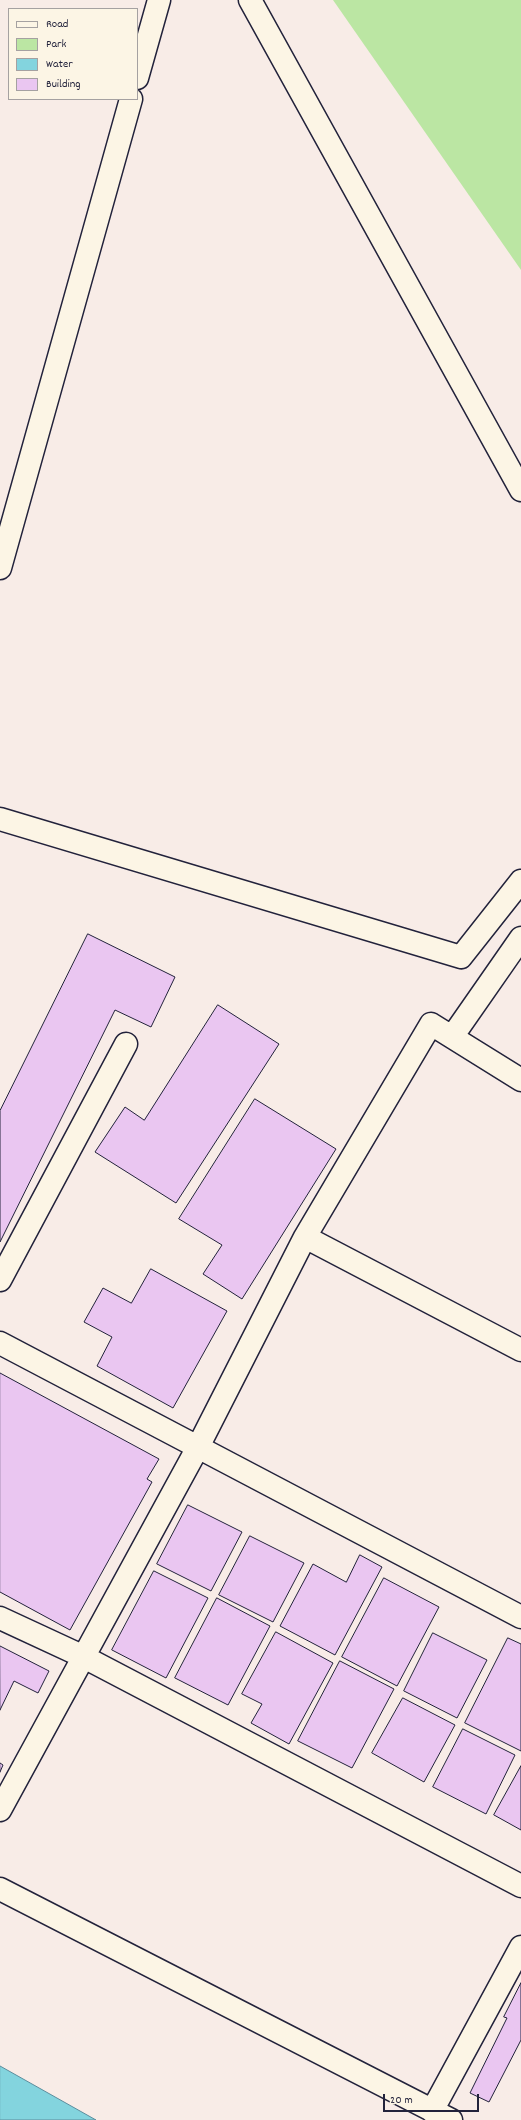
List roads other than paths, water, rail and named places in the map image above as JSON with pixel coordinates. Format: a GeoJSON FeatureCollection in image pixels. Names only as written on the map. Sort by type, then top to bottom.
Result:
{"type":"FeatureCollection","features":[{"type":"Feature","properties":{"kind":"street"},"geometry":{"type":"LineString","coordinates":[[138,74],[159,0]]}},
{"type":"Feature","properties":{"kind":"street"},"geometry":{"type":"LineString","coordinates":[[250,0],[521,490]]}},
{"type":"Feature","properties":{"kind":"street"},"geometry":{"type":"LineString","coordinates":[[0,568],[131,100]]}},
{"type":"Feature","properties":{"kind":"street"},"geometry":{"type":"LineString","coordinates":[[0,819],[461,957],[521,881]]}},
{"type":"Feature","properties":{"kind":"street"},"geometry":{"type":"LineString","coordinates":[[452,1037],[521,938]]}},
{"type":"Feature","properties":{"kind":"street"},"geometry":{"type":"LineString","coordinates":[[0,1810],[82,1656],[198,1447],[304,1237],[431,1024],[521,1080]]}},
{"type":"Feature","properties":{"kind":"street"},"geometry":{"type":"LineString","coordinates":[[0,1280],[126,1044]]}},
{"type":"Feature","properties":{"kind":"street"},"geometry":{"type":"LineString","coordinates":[[304,1237],[521,1350]]}},
{"type":"Feature","properties":{"kind":"street"},"geometry":{"type":"LineString","coordinates":[[0,1343],[521,1617]]}},
{"type":"Feature","properties":{"kind":"street"},"geometry":{"type":"LineString","coordinates":[[0,1618],[82,1656],[521,1886]]}},
{"type":"Feature","properties":{"kind":"street"},"geometry":{"type":"LineString","coordinates":[[0,1889],[441,2115],[521,1947]]}},
{"type":"Feature","properties":{"kind":"water"},"geometry":{"type":"Polygon","coordinates":[[[0,2066],[96,2120],[0,2120],[0,2066]]]}}]}
